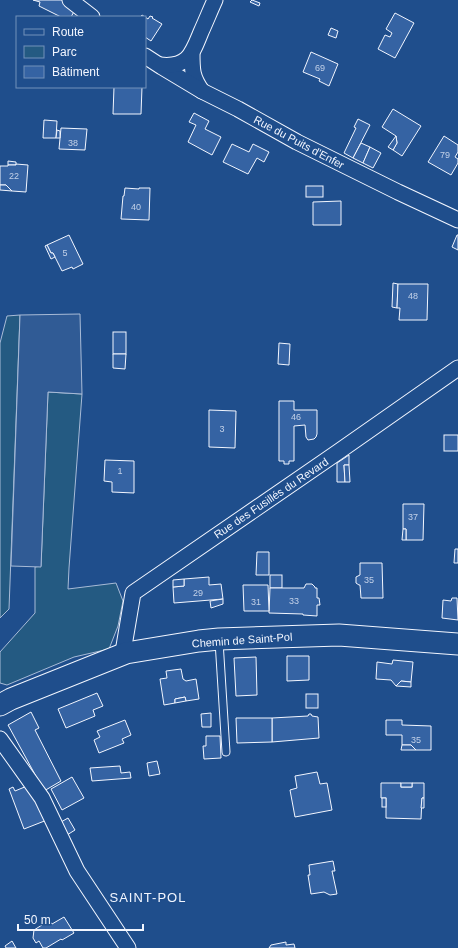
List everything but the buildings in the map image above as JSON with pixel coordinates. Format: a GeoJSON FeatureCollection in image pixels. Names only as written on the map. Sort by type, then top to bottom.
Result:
{"type":"FeatureCollection","features":[{"type":"Feature","properties":{"kind":"main road","name":"Chemin de Saint-Pol"},"geometry":{"type":"LineString","coordinates":[[4,701],[126,653],[199,641],[339,635],[452,642],[458,644]]}},
{"type":"Feature","properties":{"kind":"street"},"geometry":{"type":"LineString","coordinates":[[70,0],[91,16]]}},
{"type":"Feature","properties":{"kind":"street"},"geometry":{"type":"LineString","coordinates":[[160,65],[169,66],[178,64],[184,61],[192,53],[215,0]]}},
{"type":"Feature","properties":{"kind":"street"},"geometry":{"type":"LineString","coordinates":[[192,53],[192,67],[194,76],[202,92]]}},
{"type":"Feature","properties":{"kind":"street","name":"Rue du Puits d'Enfer"},"geometry":{"type":"LineString","coordinates":[[146,57],[202,92],[238,109],[325,157],[458,220]]}},
{"type":"Feature","properties":{"kind":"street","name":"Rue des Fusillés du Revard"},"geometry":{"type":"LineString","coordinates":[[126,653],[124,646],[133,594],[458,368]]}},
{"type":"Feature","properties":{"kind":"street"},"geometry":{"type":"LineString","coordinates":[[0,739],[42,798],[77,872],[128,948]]}},
{"type":"Feature","properties":{"kind":"lane"},"geometry":{"type":"LineString","coordinates":[[219,639],[226,752]]}},
{"type":"Feature","properties":{"kind":"green space"},"geometry":{"type":"Polygon","coordinates":[[[20,315],[9,609],[0,618],[0,343],[7,316],[20,315]]]}},
{"type":"Feature","properties":{"kind":"green space"},"geometry":{"type":"Polygon","coordinates":[[[48,392],[82,394],[68,589],[116,583],[123,601],[118,626],[109,649],[74,657],[7,685],[0,683],[0,652],[35,613],[35,567],[41,566],[48,392]]]}},
{"type":"Feature","properties":{"kind":"shaded area"},"geometry":{"type":"Polygon","coordinates":[[[80,314],[82,394],[48,392],[41,567],[11,566],[20,315],[80,314]]]}},
{"type":"Feature","properties":{"kind":"district","name":"SAINT-POL"},"geometry":{"type":"Point","coordinates":[148,897]}}]}
